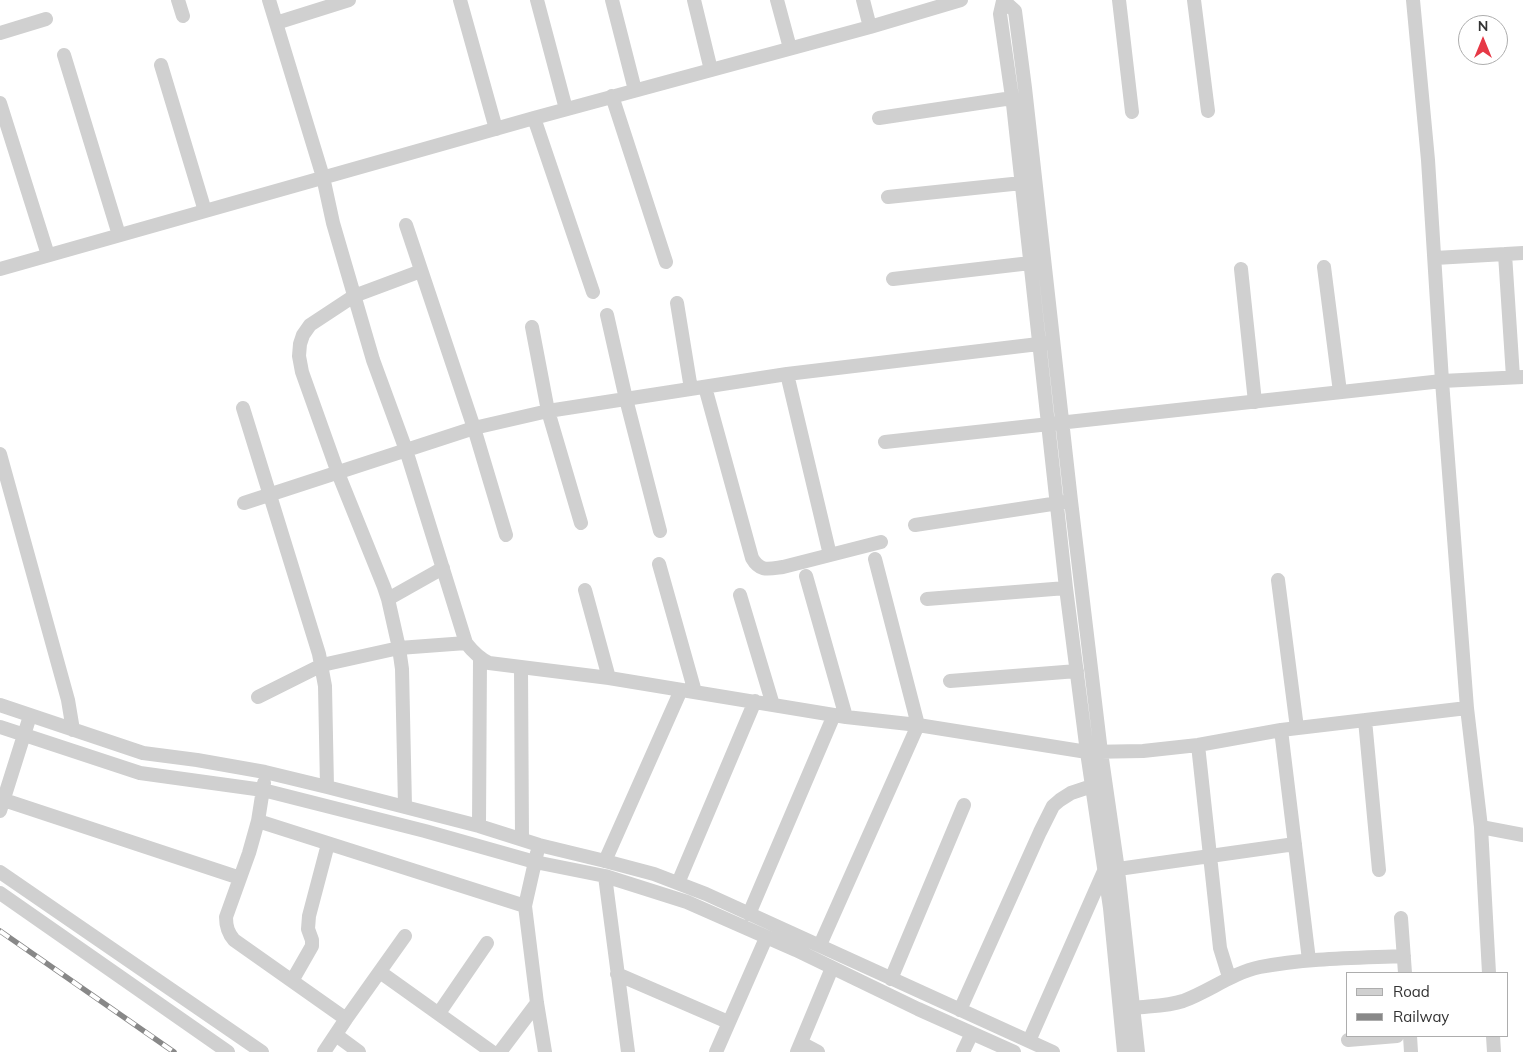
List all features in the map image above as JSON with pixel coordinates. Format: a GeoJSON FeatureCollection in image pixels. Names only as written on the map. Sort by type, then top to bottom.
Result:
{"type":"FeatureCollection","features":[{"type":"Feature","properties":{"kind":"street"},"geometry":{"type":"LineString","coordinates":[[178,0],[184,16]]}},
{"type":"Feature","properties":{"kind":"street"},"geometry":{"type":"LineString","coordinates":[[269,0],[323,177],[333,223],[373,360],[406,450],[466,643],[472,652],[480,658],[489,663],[610,678],[840,716],[918,725],[1094,752],[1143,751],[1198,745],[1281,730],[1467,708]]}},
{"type":"Feature","properties":{"kind":"street"},"geometry":{"type":"LineString","coordinates":[[276,23],[349,0]]}},
{"type":"Feature","properties":{"kind":"street"},"geometry":{"type":"LineString","coordinates":[[460,0],[496,129]]}},
{"type":"Feature","properties":{"kind":"street"},"geometry":{"type":"LineString","coordinates":[[537,0],[566,109]]}},
{"type":"Feature","properties":{"kind":"street"},"geometry":{"type":"LineString","coordinates":[[612,0],[635,90]]}},
{"type":"Feature","properties":{"kind":"street"},"geometry":{"type":"LineString","coordinates":[[694,0],[711,70]]}},
{"type":"Feature","properties":{"kind":"street"},"geometry":{"type":"LineString","coordinates":[[777,0],[790,48]]}},
{"type":"Feature","properties":{"kind":"street"},"geometry":{"type":"LineString","coordinates":[[863,0],[870,27]]}},
{"type":"Feature","properties":{"kind":"street"},"geometry":{"type":"LineString","coordinates":[[0,269],[612,96],[870,27],[961,0]]}},
{"type":"Feature","properties":{"kind":"street"},"geometry":{"type":"LineString","coordinates":[[1119,0],[1132,112]]}},
{"type":"Feature","properties":{"kind":"street"},"geometry":{"type":"LineString","coordinates":[[1194,0],[1208,111]]}},
{"type":"Feature","properties":{"kind":"street"},"geometry":{"type":"LineString","coordinates":[[1413,0],[1428,160],[1442,381],[1467,708],[1480,827],[1490,972]]}},
{"type":"Feature","properties":{"kind":"street"},"geometry":{"type":"LineString","coordinates":[[1037,262],[1034,160],[1015,12],[1003,1],[1000,14],[1022,183],[1037,262],[1046,343],[1048,424],[1066,588],[1077,671],[1094,752],[1092,786],[1111,871],[1110,908],[1124,1052]]}},
{"type":"Feature","properties":{"kind":"street"},"geometry":{"type":"LineString","coordinates":[[0,34],[46,20]]}},
{"type":"Feature","properties":{"kind":"street"},"geometry":{"type":"LineString","coordinates":[[64,55],[119,235]]}},
{"type":"Feature","properties":{"kind":"street"},"geometry":{"type":"LineString","coordinates":[[161,64],[204,211]]}},
{"type":"Feature","properties":{"kind":"street"},"geometry":{"type":"LineString","coordinates":[[612,96],[666,262]]}},
{"type":"Feature","properties":{"kind":"street"},"geometry":{"type":"LineString","coordinates":[[879,118],[1012,98]]}},
{"type":"Feature","properties":{"kind":"street"},"geometry":{"type":"LineString","coordinates":[[0,103],[48,255]]}},
{"type":"Feature","properties":{"kind":"street"},"geometry":{"type":"LineString","coordinates":[[534,118],[593,292]]}},
{"type":"Feature","properties":{"kind":"street"},"geometry":{"type":"LineString","coordinates":[[888,197],[1022,183]]}},
{"type":"Feature","properties":{"kind":"street"},"geometry":{"type":"LineString","coordinates":[[406,225],[474,428],[506,535]]}},
{"type":"Feature","properties":{"kind":"street"},"geometry":{"type":"LineString","coordinates":[[1435,258],[1523,253]]}},
{"type":"Feature","properties":{"kind":"street"},"geometry":{"type":"LineString","coordinates":[[886,442],[1442,381],[1518,377],[1505,254]]}},
{"type":"Feature","properties":{"kind":"street"},"geometry":{"type":"LineString","coordinates":[[894,279],[1037,262]]}},
{"type":"Feature","properties":{"kind":"street"},"geometry":{"type":"LineString","coordinates":[[1324,266],[1340,392]]}},
{"type":"Feature","properties":{"kind":"street"},"geometry":{"type":"LineString","coordinates":[[1241,269],[1254,402]]}},
{"type":"Feature","properties":{"kind":"street"},"geometry":{"type":"LineString","coordinates":[[405,806],[402,669],[388,599],[338,473],[302,372],[300,350],[303,336],[310,325],[354,296],[421,272]]}},
{"type":"Feature","properties":{"kind":"street"},"geometry":{"type":"LineString","coordinates":[[677,303],[691,389]]}},
{"type":"Feature","properties":{"kind":"street"},"geometry":{"type":"LineString","coordinates":[[608,315],[626,399],[660,531]]}},
{"type":"Feature","properties":{"kind":"street"},"geometry":{"type":"LineString","coordinates":[[532,327],[548,411],[581,524]]}},
{"type":"Feature","properties":{"kind":"street"},"geometry":{"type":"LineString","coordinates":[[244,503],[474,428],[548,411],[787,374],[1046,343]]}},
{"type":"Feature","properties":{"kind":"street"},"geometry":{"type":"LineString","coordinates":[[1046,343],[1063,423],[1094,752],[1111,871],[1134,1008],[1138,1052]]}},
{"type":"Feature","properties":{"kind":"street"},"geometry":{"type":"LineString","coordinates":[[787,374],[830,555]]}},
{"type":"Feature","properties":{"kind":"street"},"geometry":{"type":"LineString","coordinates":[[705,387],[752,558],[756,564],[761,568],[770,569],[881,542]]}},
{"type":"Feature","properties":{"kind":"street"},"geometry":{"type":"LineString","coordinates":[[244,408],[322,665],[325,686],[328,787]]}},
{"type":"Feature","properties":{"kind":"street"},"geometry":{"type":"LineString","coordinates":[[0,454],[68,700],[73,730]]}},
{"type":"Feature","properties":{"kind":"street"},"geometry":{"type":"LineString","coordinates":[[915,525],[1071,501]]}},
{"type":"Feature","properties":{"kind":"street"},"geometry":{"type":"LineString","coordinates":[[820,945],[918,725],[875,559]]}},
{"type":"Feature","properties":{"kind":"street"},"geometry":{"type":"LineString","coordinates":[[605,861],[688,691],[659,564]]}},
{"type":"Feature","properties":{"kind":"street"},"geometry":{"type":"LineString","coordinates":[[388,599],[443,568]]}},
{"type":"Feature","properties":{"kind":"street"},"geometry":{"type":"LineString","coordinates":[[750,914],[840,716],[806,576]]}},
{"type":"Feature","properties":{"kind":"street"},"geometry":{"type":"LineString","coordinates":[[1278,580],[1297,728]]}},
{"type":"Feature","properties":{"kind":"street"},"geometry":{"type":"LineString","coordinates":[[927,598],[1066,588]]}},
{"type":"Feature","properties":{"kind":"street"},"geometry":{"type":"LineString","coordinates":[[585,590],[610,678]]}},
{"type":"Feature","properties":{"kind":"street"},"geometry":{"type":"LineString","coordinates":[[740,595],[773,705]]}},
{"type":"Feature","properties":{"kind":"street"},"geometry":{"type":"LineString","coordinates":[[258,697],[322,665],[399,648],[466,643]]}},
{"type":"Feature","properties":{"kind":"street"},"geometry":{"type":"LineString","coordinates":[[479,826],[480,658]]}},
{"type":"Feature","properties":{"kind":"street"},"geometry":{"type":"LineString","coordinates":[[521,667],[522,839]]}},
{"type":"Feature","properties":{"kind":"street"},"geometry":{"type":"LineString","coordinates":[[950,681],[1077,671]]}},
{"type":"Feature","properties":{"kind":"street"},"geometry":{"type":"LineString","coordinates":[[678,883],[755,701]]}},
{"type":"Feature","properties":{"kind":"street"},"geometry":{"type":"LineString","coordinates":[[0,705],[143,753],[265,772],[405,806],[539,845],[654,874],[820,945],[1053,1052]]}},
{"type":"Feature","properties":{"kind":"street"},"geometry":{"type":"LineString","coordinates":[[30,716],[2,806],[240,878]]}},
{"type":"Feature","properties":{"kind":"street"},"geometry":{"type":"LineString","coordinates":[[1365,720],[1380,870]]}},
{"type":"Feature","properties":{"kind":"street"},"geometry":{"type":"LineString","coordinates":[[0,728],[140,773],[263,790],[425,831],[535,862],[605,876],[687,902],[796,950],[1014,1052]]}},
{"type":"Feature","properties":{"kind":"street"},"geometry":{"type":"LineString","coordinates":[[1281,730],[1310,960]]}},
{"type":"Feature","properties":{"kind":"street"},"geometry":{"type":"LineString","coordinates":[[1198,745],[1220,948],[1229,978]]}},
{"type":"Feature","properties":{"kind":"street"},"geometry":{"type":"LineString","coordinates":[[265,772],[258,821],[226,917],[228,933],[234,940],[346,1019]]}},
{"type":"Feature","properties":{"kind":"street"},"geometry":{"type":"LineString","coordinates":[[960,1010],[1053,806],[1071,793],[1092,786]]}},
{"type":"Feature","properties":{"kind":"street"},"geometry":{"type":"LineString","coordinates":[[891,979],[964,805]]}},
{"type":"Feature","properties":{"kind":"street"},"geometry":{"type":"LineString","coordinates":[[258,821],[525,906]]}},
{"type":"Feature","properties":{"kind":"street"},"geometry":{"type":"LineString","coordinates":[[1480,827],[1523,835]]}},
{"type":"Feature","properties":{"kind":"street"},"geometry":{"type":"LineString","coordinates":[[292,981],[312,946],[308,923],[328,844]]}},
{"type":"Feature","properties":{"kind":"street"},"geometry":{"type":"LineString","coordinates":[[1111,871],[1295,844]]}},
{"type":"Feature","properties":{"kind":"street"},"geometry":{"type":"LineString","coordinates":[[539,845],[525,906],[545,1052]]}},
{"type":"Feature","properties":{"kind":"street"},"geometry":{"type":"LineString","coordinates":[[1029,1041],[1111,871]]}},
{"type":"Feature","properties":{"kind":"street"},"geometry":{"type":"LineString","coordinates":[[0,872],[262,1052]]}},
{"type":"Feature","properties":{"kind":"street"},"geometry":{"type":"LineString","coordinates":[[605,876],[628,1052]]}},
{"type":"Feature","properties":{"kind":"street"},"geometry":{"type":"LineString","coordinates":[[0,894],[228,1052]]}},
{"type":"Feature","properties":{"kind":"street"},"geometry":{"type":"LineString","coordinates":[[1401,918],[1405,972]]}},
{"type":"Feature","properties":{"kind":"street"},"geometry":{"type":"LineString","coordinates":[[324,1052],[405,936]]}},
{"type":"Feature","properties":{"kind":"street"},"geometry":{"type":"LineString","coordinates":[[716,1052],[766,938]]}},
{"type":"Feature","properties":{"kind":"street"},"geometry":{"type":"LineString","coordinates":[[439,1013],[487,943]]}},
{"type":"Feature","properties":{"kind":"street"},"geometry":{"type":"LineString","coordinates":[[1134,1008],[1183,1001],[1229,978],[1260,967],[1310,960],[1404,956]]}},
{"type":"Feature","properties":{"kind":"street"},"geometry":{"type":"LineString","coordinates":[[818,1052],[799,1048],[832,968]]}},
{"type":"Feature","properties":{"kind":"street"},"geometry":{"type":"LineString","coordinates":[[380,972],[492,1052]]}},
{"type":"Feature","properties":{"kind":"street"},"geometry":{"type":"LineString","coordinates":[[617,974],[728,1022]]}},
{"type":"Feature","properties":{"kind":"street"},"geometry":{"type":"LineString","coordinates":[[500,1052],[537,1003]]}},
{"type":"Feature","properties":{"kind":"street"},"geometry":{"type":"LineString","coordinates":[[964,1052],[972,1033]]}},
{"type":"Feature","properties":{"kind":"street"},"geometry":{"type":"LineString","coordinates":[[336,1035],[359,1052]]}},
{"type":"Feature","properties":{"kind":"street"},"geometry":{"type":"LineString","coordinates":[[1348,1040],[1385,1037]]}},
{"type":"Feature","properties":{"kind":"street"},"geometry":{"type":"LineString","coordinates":[[1410,1037],[1411,1052]]}},
{"type":"Feature","properties":{"kind":"street"},"geometry":{"type":"LineString","coordinates":[[1493,1037],[1494,1052]]}},
{"type":"Feature","properties":{"kind":"railway"},"geometry":{"type":"LineString","coordinates":[[0,931],[174,1052]]}}]}
